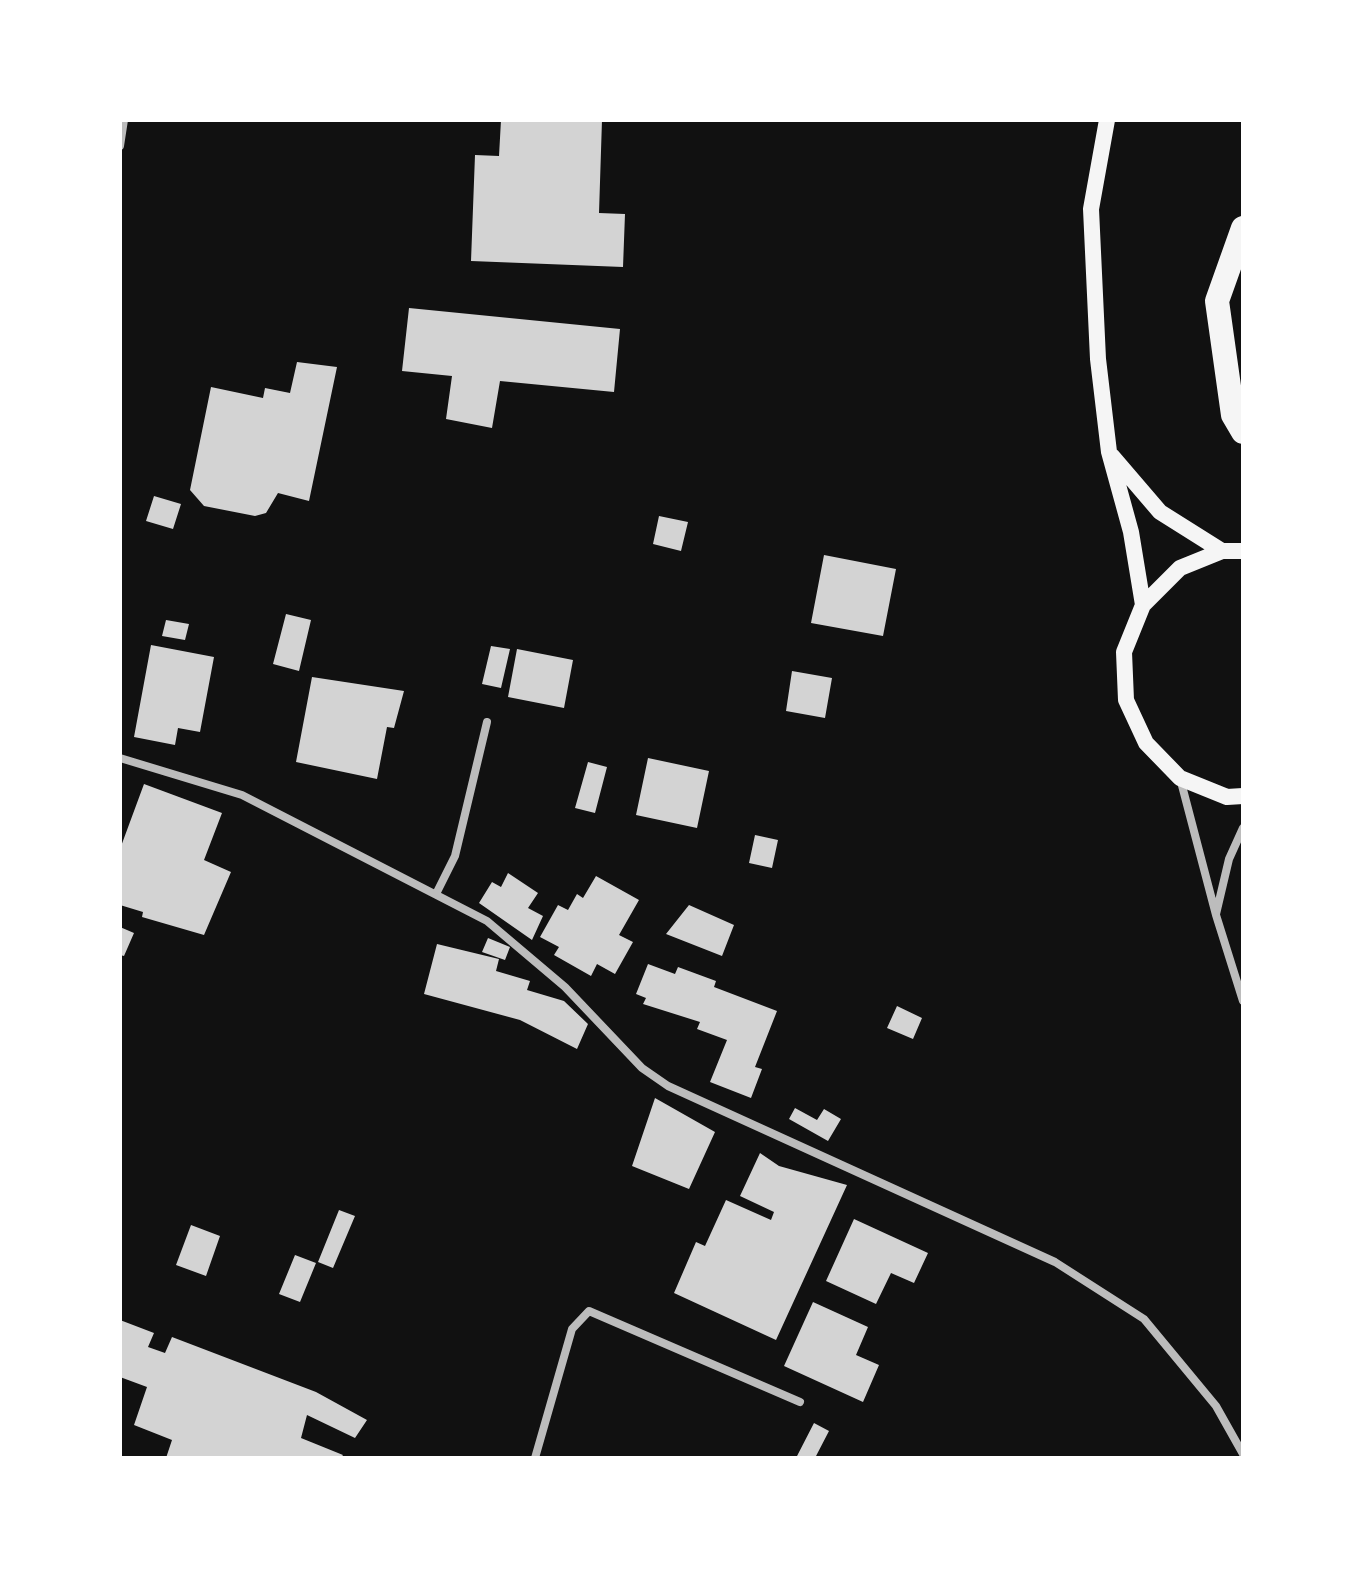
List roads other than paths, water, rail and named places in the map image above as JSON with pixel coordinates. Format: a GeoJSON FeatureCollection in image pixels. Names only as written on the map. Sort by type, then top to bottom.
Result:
{"type":"FeatureCollection","features":[{"type":"Feature","properties":{"kind":"highway"},"geometry":{"type":"LineString","coordinates":[[1243,228],[1217,301],[1233,415],[1243,432]]}},
{"type":"Feature","properties":{"kind":"main road"},"geometry":{"type":"LineString","coordinates":[[1107,120],[1091,209],[1098,359],[1109,452],[1131,532],[1143,605]]}},
{"type":"Feature","properties":{"kind":"main road"},"geometry":{"type":"LineString","coordinates":[[1109,452],[1160,512],[1222,551]]}},
{"type":"Feature","properties":{"kind":"main road"},"geometry":{"type":"LineString","coordinates":[[1243,551],[1222,551],[1180,568],[1143,605],[1124,652],[1126,700],[1146,743],[1180,778],[1227,797],[1243,796]]}},
{"type":"Feature","properties":{"kind":"street"},"geometry":{"type":"LineString","coordinates":[[120,146],[124,120]]}},
{"type":"Feature","properties":{"kind":"street"},"geometry":{"type":"LineString","coordinates":[[436,894],[455,856],[487,722]]}},
{"type":"Feature","properties":{"kind":"street"},"geometry":{"type":"LineString","coordinates":[[120,758],[242,795],[487,921],[565,987],[642,1068],[668,1086],[1055,1262],[1144,1319],[1216,1406],[1243,1454]]}},
{"type":"Feature","properties":{"kind":"street"},"geometry":{"type":"LineString","coordinates":[[1180,778],[1216,915],[1243,1001]]}},
{"type":"Feature","properties":{"kind":"street"},"geometry":{"type":"LineString","coordinates":[[1216,915],[1229,859],[1243,828]]}},
{"type":"Feature","properties":{"kind":"street"},"geometry":{"type":"LineString","coordinates":[[535,1458],[572,1329],[589,1311],[800,1402]]}}]}
